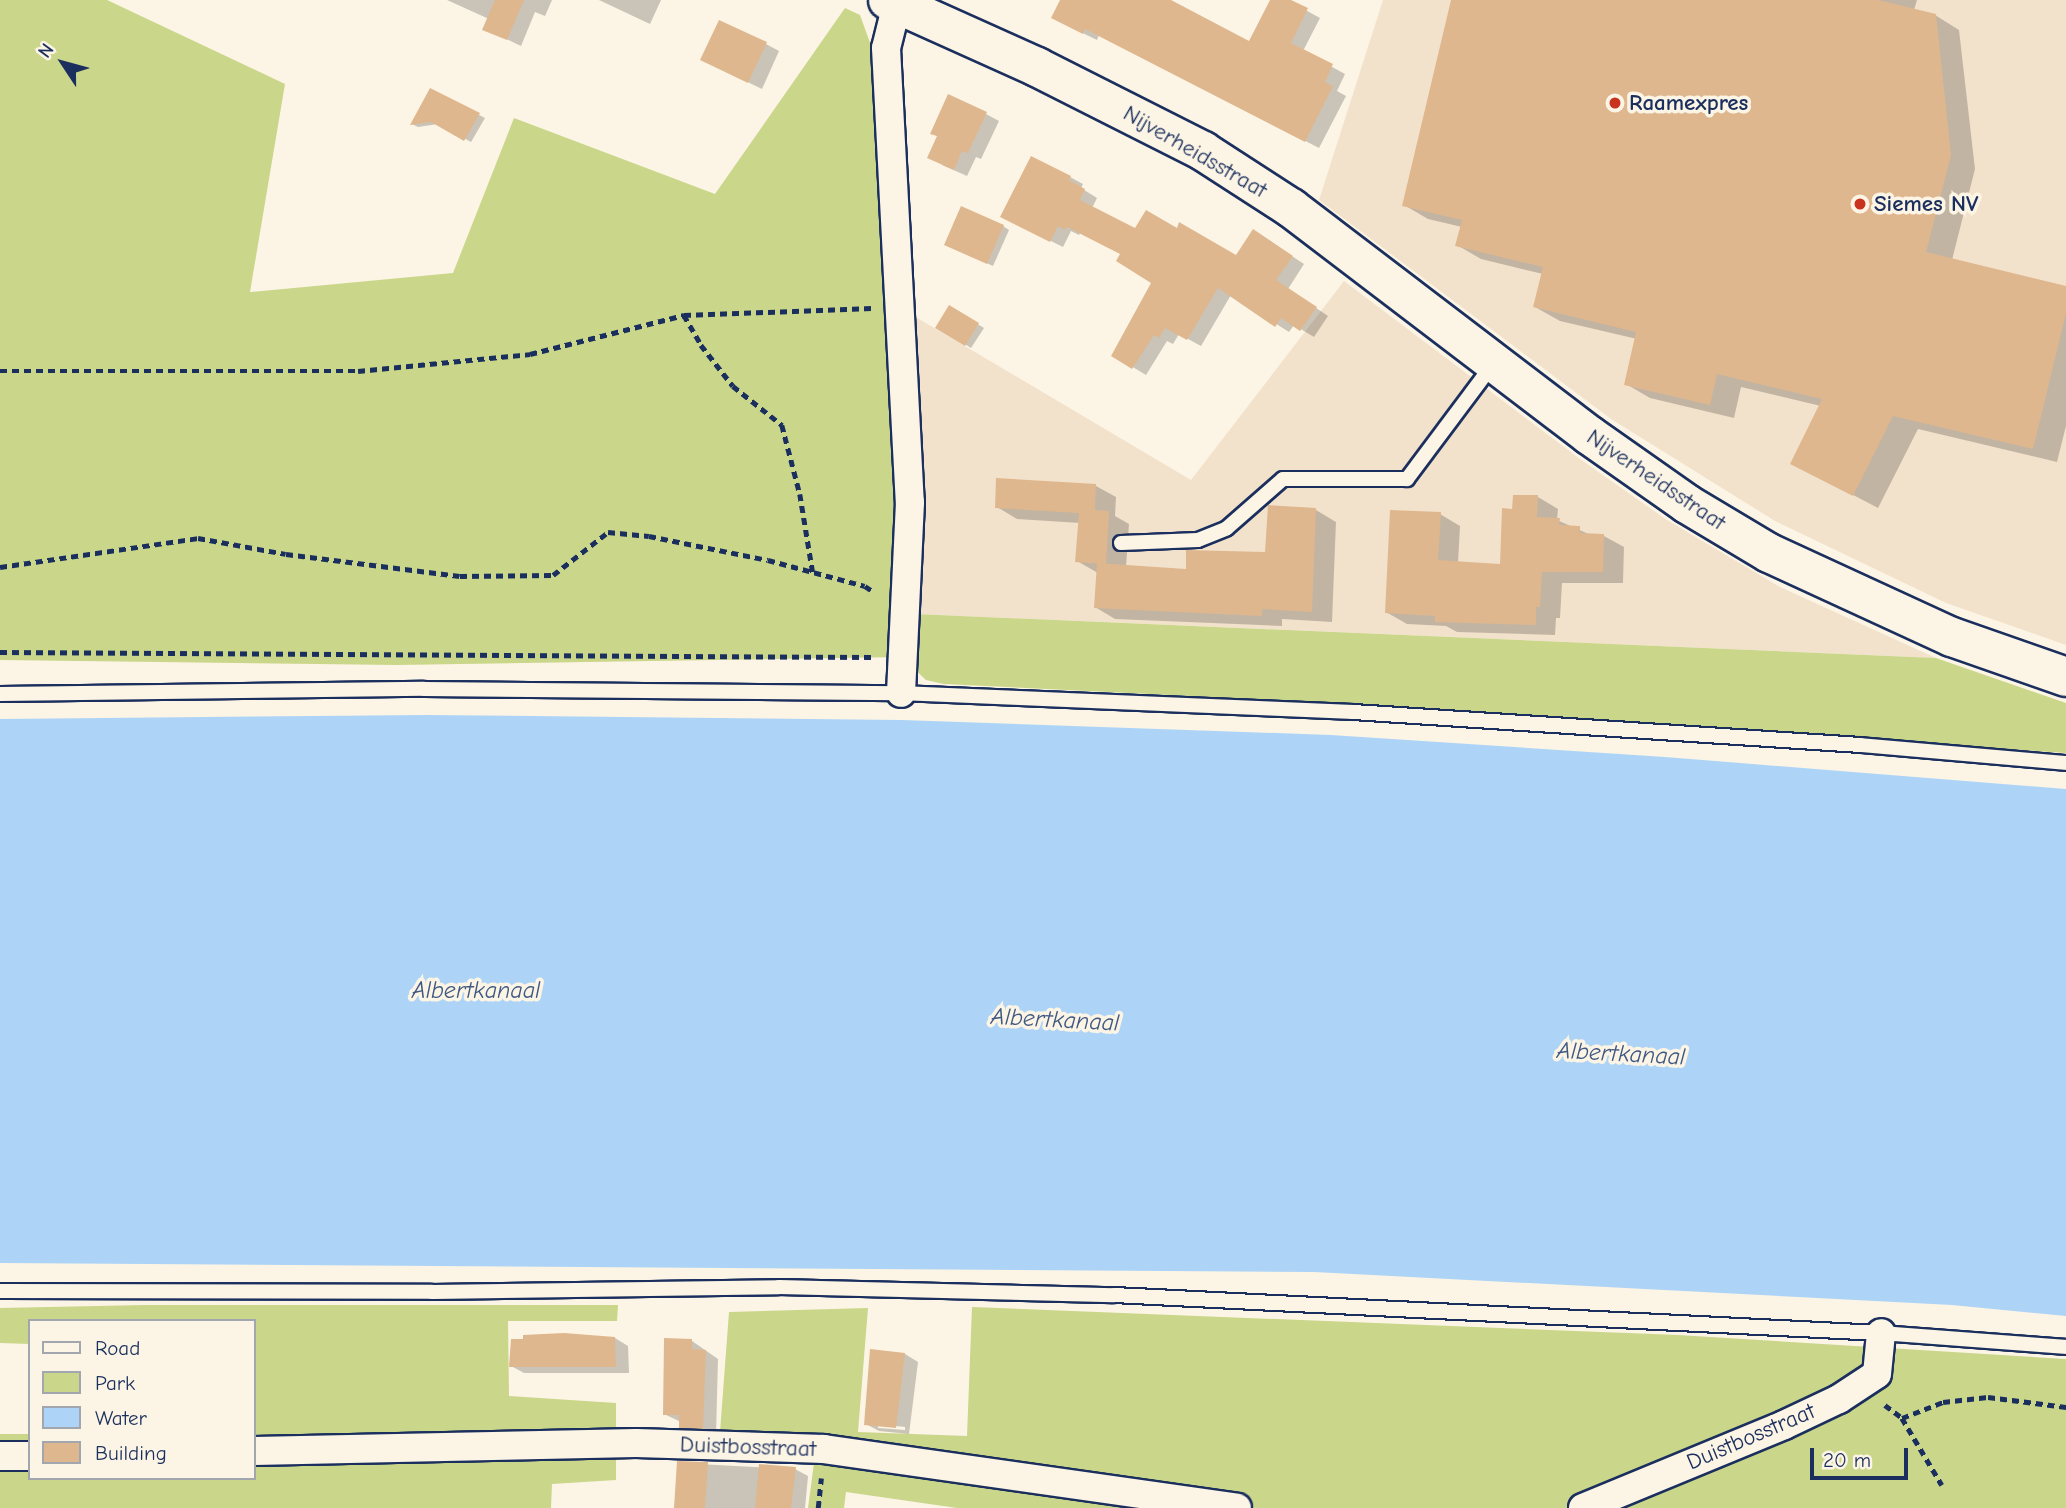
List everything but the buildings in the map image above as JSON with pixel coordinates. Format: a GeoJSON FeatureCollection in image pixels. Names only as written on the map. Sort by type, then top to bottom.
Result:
{"type":"FeatureCollection","features":[{"type":"Feature","properties":{"kind":"street","name":"Nijverheidsstraat"},"geometry":{"type":"LineString","coordinates":[[901,693],[910,502],[902,307],[886,48],[894,1],[1037,68],[1203,151],[1292,208],[1676,496],[1769,554],[1952,638],[2066,677]]}},
{"type":"Feature","properties":{"kind":"street","name":"Duistbosstraat"},"geometry":{"type":"LineString","coordinates":[[1583,1508],[1784,1425],[1858,1387],[1877,1374],[1881,1332]]}},
{"type":"Feature","properties":{"kind":"street","name":"Duistbosstraat"},"geometry":{"type":"LineString","coordinates":[[256,1451],[635,1443],[824,1449],[1237,1508]]}},
{"type":"Feature","properties":{"kind":"street"},"geometry":{"type":"LineString","coordinates":[[0,1456],[28,1456]]}},
{"type":"Feature","properties":{"kind":"lane"},"geometry":{"type":"LineString","coordinates":[[1121,543],[1198,540],[1227,528],[1283,479],[1407,479],[1494,362]]}},
{"type":"Feature","properties":{"kind":"lane"},"geometry":{"type":"LineString","coordinates":[[0,694],[424,689],[901,693],[1353,712],[1860,745],[2066,763]]}},
{"type":"Feature","properties":{"kind":"lane"},"geometry":{"type":"LineString","coordinates":[[0,1291],[432,1292],[779,1287],[1114,1295],[1881,1332],[2066,1347]]}},
{"type":"Feature","properties":{"kind":"path"},"geometry":{"type":"LineString","coordinates":[[0,370],[358,371],[530,354],[684,315],[902,307]]}},
{"type":"Feature","properties":{"kind":"path"},"geometry":{"type":"LineString","coordinates":[[684,315],[701,345],[733,386],[782,425],[800,494],[813,573]]}},
{"type":"Feature","properties":{"kind":"path"},"geometry":{"type":"LineString","coordinates":[[0,567],[198,538],[286,554],[460,576],[554,575],[608,532],[649,536],[865,586],[905,612]]}},
{"type":"Feature","properties":{"kind":"path"},"geometry":{"type":"LineString","coordinates":[[0,652],[902,657]]}},
{"type":"Feature","properties":{"kind":"path"},"geometry":{"type":"LineString","coordinates":[[1858,1387],[1902,1418],[1942,1485]]}},
{"type":"Feature","properties":{"kind":"path"},"geometry":{"type":"LineString","coordinates":[[1902,1418],[1943,1402],[1988,1396],[2066,1407]]}},
{"type":"Feature","properties":{"kind":"shaded area"},"geometry":{"type":"Polygon","coordinates":[[[1383,0],[2066,0],[2066,645],[1946,603],[1775,521],[1611,419],[1319,200],[1383,0]]]}},
{"type":"Feature","properties":{"kind":"shaded area"},"geometry":{"type":"Polygon","coordinates":[[[1344,281],[1580,459],[1667,520],[1780,587],[1936,658],[915,614],[909,313],[1191,480],[1344,281]]]}},
{"type":"Feature","properties":{"kind":"green space"},"geometry":{"type":"Polygon","coordinates":[[[0,0],[107,0],[285,84],[250,292],[453,273],[514,118],[715,194],[845,8],[860,15],[873,51],[902,657],[397,665],[0,660],[0,0]]]}},
{"type":"Feature","properties":{"kind":"green space"},"geometry":{"type":"Polygon","coordinates":[[[915,614],[1936,658],[2066,703],[2066,753],[1356,704],[944,684],[926,680],[912,667],[915,614]]]}},
{"type":"Feature","properties":{"kind":"green space"},"geometry":{"type":"Polygon","coordinates":[[[145,1305],[618,1305],[617,1321],[508,1321],[509,1396],[616,1403],[616,1480],[552,1484],[551,1508],[0,1508],[0,1434],[28,1434],[28,1480],[256,1480],[256,1319],[28,1319],[28,1344],[0,1343],[0,1308],[145,1305]]]}},
{"type":"Feature","properties":{"kind":"green space"},"geometry":{"type":"Polygon","coordinates":[[[972,1307],[1678,1335],[2066,1359],[2066,1508],[957,1508],[846,1492],[844,1508],[808,1508],[818,1433],[720,1432],[729,1312],[868,1308],[858,1432],[967,1436],[972,1307]]]}},
{"type":"Feature","properties":{"kind":"water","name":"Albertkanaal"},"geometry":{"type":"Polygon","coordinates":[[[427,715],[902,720],[1331,735],[1665,757],[2066,789],[2066,1316],[1952,1305],[1314,1272],[0,1263],[0,719],[427,715]]]}},
{"type":"Feature","properties":{"kind":"place","name":"Raamexpres"},"geometry":{"type":"Point","coordinates":[1615,103]}},
{"type":"Feature","properties":{"kind":"place","name":"Siemes NV"},"geometry":{"type":"Point","coordinates":[1860,204]}}]}
